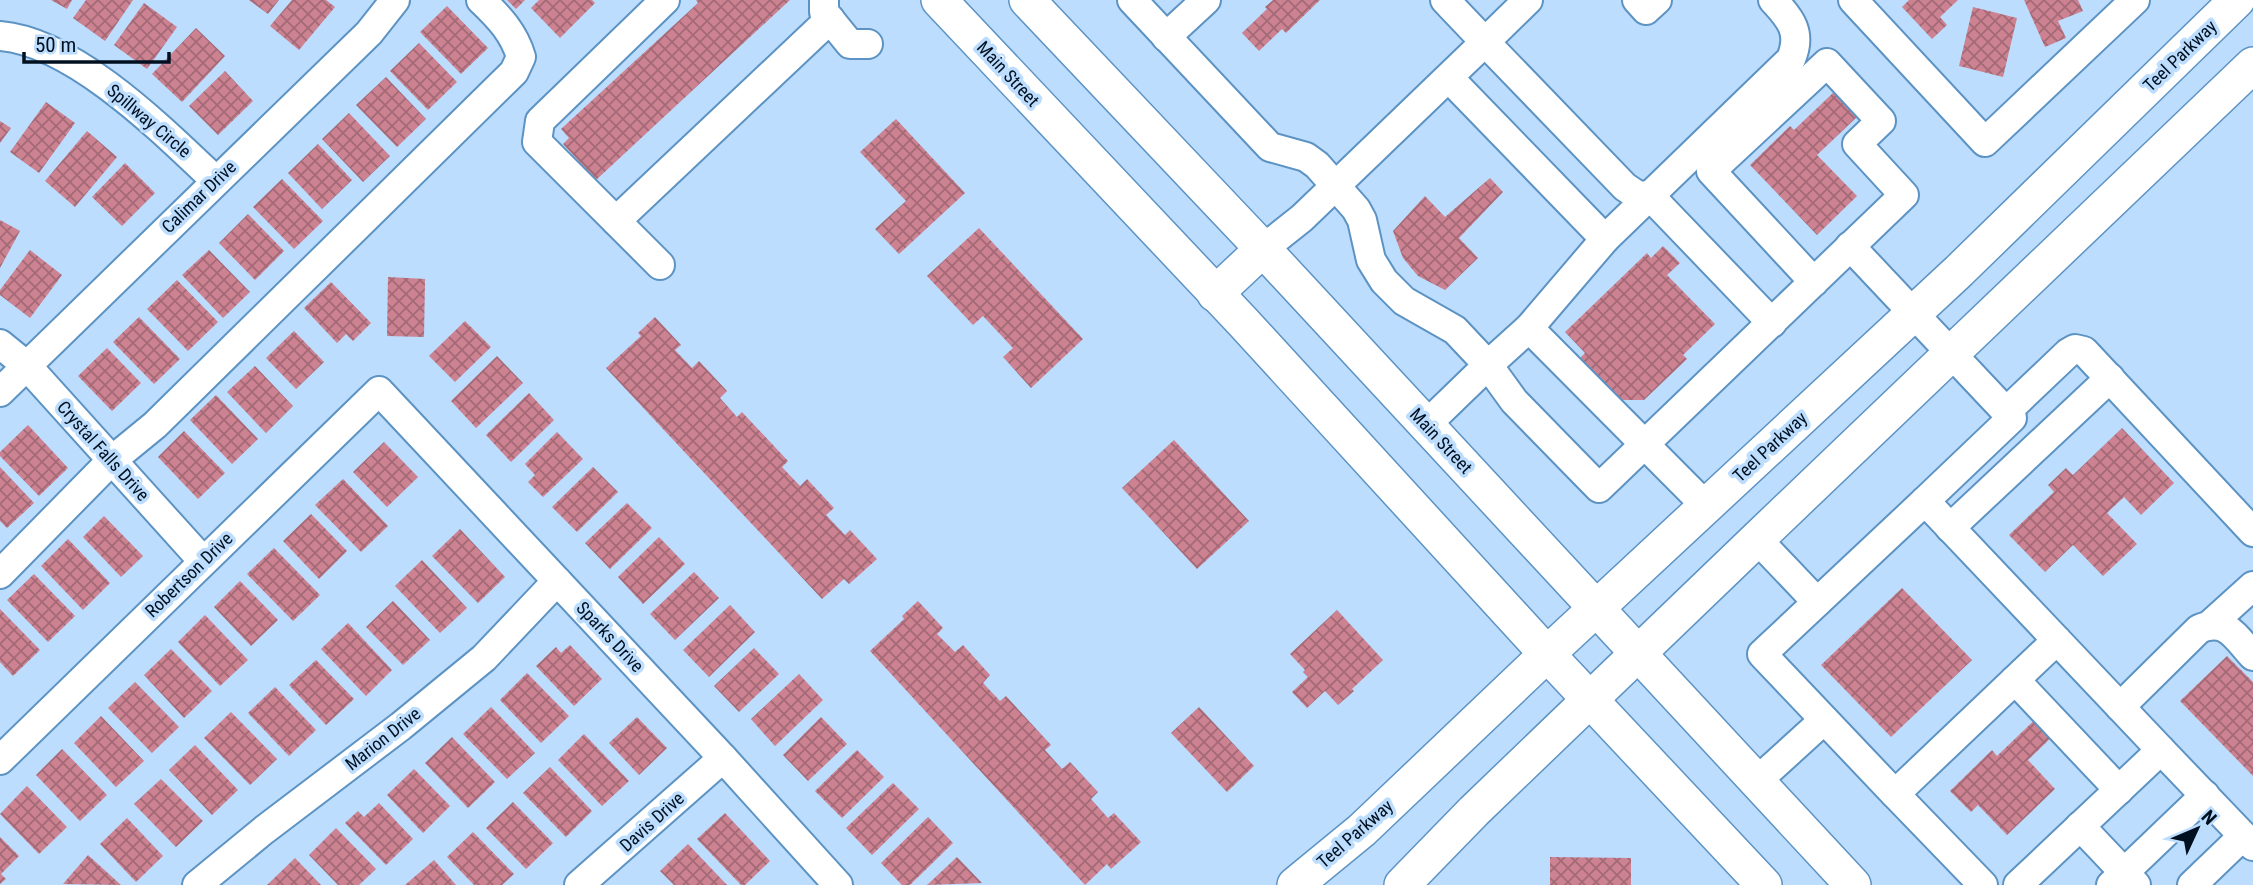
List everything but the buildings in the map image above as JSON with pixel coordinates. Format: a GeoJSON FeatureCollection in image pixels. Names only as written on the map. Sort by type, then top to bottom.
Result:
{"type":"FeatureCollection","features":[{"type":"Feature","properties":{"kind":"main road","name":"Main Street"},"geometry":{"type":"LineString","coordinates":[[939,0],[1764,885]]}},
{"type":"Feature","properties":{"kind":"main road","name":"Main Street"},"geometry":{"type":"LineString","coordinates":[[1027,0],[1263,249],[1853,885]]}},
{"type":"Feature","properties":{"kind":"main road","name":"Teel Parkway"},"geometry":{"type":"LineString","coordinates":[[1295,885],[1362,830],[1913,314],[2238,0]]}},
{"type":"Feature","properties":{"kind":"main road"},"geometry":{"type":"LineString","coordinates":[[1402,885],[1757,538],[2253,65]]}},
{"type":"Feature","properties":{"kind":"main road"},"geometry":{"type":"LineString","coordinates":[[2147,88],[2185,130]]}},
{"type":"Feature","properties":{"kind":"main road"},"geometry":{"type":"LineString","coordinates":[[1215,294],[1263,249]]}},
{"type":"Feature","properties":{"kind":"street","name":"Calimar Drive"},"geometry":{"type":"LineString","coordinates":[[0,392],[369,33],[395,0]]}},
{"type":"Feature","properties":{"kind":"street"},"geometry":{"type":"LineString","coordinates":[[0,573],[111,461],[155,425],[514,72],[521,57],[516,39],[500,18],[481,0]]}},
{"type":"Feature","properties":{"kind":"street"},"geometry":{"type":"LineString","coordinates":[[660,265],[537,142],[540,121],[665,0]]}},
{"type":"Feature","properties":{"kind":"street"},"geometry":{"type":"LineString","coordinates":[[1132,0],[1270,147],[1310,159],[1356,209],[1362,220],[1371,260],[1384,281],[1404,301],[1455,330],[1488,365],[1514,401],[1599,488],[1772,323],[1904,195],[1857,144],[1881,121],[1827,63],[1711,171],[1814,282]]}},
{"type":"Feature","properties":{"kind":"street"},"geometry":{"type":"LineString","coordinates":[[1166,37],[1206,0]]}},
{"type":"Feature","properties":{"kind":"street"},"geometry":{"type":"LineString","coordinates":[[1445,0],[1625,187],[1637,195],[1650,196],[1772,323]]}},
{"type":"Feature","properties":{"kind":"street"},"geometry":{"type":"LineString","coordinates":[[1637,0],[1646,10],[1657,0]]}},
{"type":"Feature","properties":{"kind":"street"},"geometry":{"type":"LineString","coordinates":[[1426,425],[1529,328],[1605,239],[1791,59],[1797,45],[1794,29],[1786,13],[1773,0]]}},
{"type":"Feature","properties":{"kind":"street"},"geometry":{"type":"LineString","coordinates":[[1853,0],[1986,142],[2135,0]]}},
{"type":"Feature","properties":{"kind":"street"},"geometry":{"type":"LineString","coordinates":[[1263,249],[1302,218],[1449,78],[1521,2]]}},
{"type":"Feature","properties":{"kind":"street"},"geometry":{"type":"LineString","coordinates":[[616,221],[827,9],[850,44],[868,44]]}},
{"type":"Feature","properties":{"kind":"street","name":"Spillway Circle"},"geometry":{"type":"LineString","coordinates":[[0,36],[32,43],[98,79],[128,99],[216,181]]}},
{"type":"Feature","properties":{"kind":"street"},"geometry":{"type":"LineString","coordinates":[[1449,78],[1605,239]]}},
{"type":"Feature","properties":{"kind":"street"},"geometry":{"type":"LineString","coordinates":[[1850,246],[2012,418],[1762,654],[1983,885]]}},
{"type":"Feature","properties":{"kind":"street"},"geometry":{"type":"LineString","coordinates":[[1529,328],[1706,506]]}},
{"type":"Feature","properties":{"kind":"street","name":"Crystal Falls Drive"},"geometry":{"type":"LineString","coordinates":[[0,344],[27,366],[203,561]]}},
{"type":"Feature","properties":{"kind":"street"},"geometry":{"type":"LineString","coordinates":[[2006,412],[2068,353],[2075,349],[2084,351],[2253,532]]}},
{"type":"Feature","properties":{"kind":"street"},"geometry":{"type":"LineString","coordinates":[[1950,528],[2110,378]]}},
{"type":"Feature","properties":{"kind":"street","name":"Robertson Drive"},"geometry":{"type":"LineString","coordinates":[[0,760],[379,391]]}},
{"type":"Feature","properties":{"kind":"street","name":"Sparks Drive"},"geometry":{"type":"LineString","coordinates":[[379,391],[723,758],[838,885]]}},
{"type":"Feature","properties":{"kind":"street"},"geometry":{"type":"LineString","coordinates":[[1924,501],[2248,841],[2192,885]]}},
{"type":"Feature","properties":{"kind":"street"},"geometry":{"type":"LineString","coordinates":[[1757,538],[1817,602]]}},
{"type":"Feature","properties":{"kind":"street","name":"Marion Drive"},"geometry":{"type":"LineString","coordinates":[[197,885],[484,658],[557,581]]}},
{"type":"Feature","properties":{"kind":"street"},"geometry":{"type":"LineString","coordinates":[[2120,707],[2199,629],[2212,623],[2253,586]]}},
{"type":"Feature","properties":{"kind":"street"},"geometry":{"type":"LineString","coordinates":[[2212,623],[2224,626],[2253,656]]}},
{"type":"Feature","properties":{"kind":"street"},"geometry":{"type":"LineString","coordinates":[[1895,794],[2057,640]]}},
{"type":"Feature","properties":{"kind":"street"},"geometry":{"type":"LineString","coordinates":[[2015,680],[2119,790]]}},
{"type":"Feature","properties":{"kind":"street"},"geometry":{"type":"LineString","coordinates":[[1757,781],[1824,720]]}},
{"type":"Feature","properties":{"kind":"street"},"geometry":{"type":"LineString","coordinates":[[2018,885],[2161,750]]}},
{"type":"Feature","properties":{"kind":"street","name":"Davis Drive"},"geometry":{"type":"LineString","coordinates":[[579,885],[723,758]]}},
{"type":"Feature","properties":{"kind":"street"},"geometry":{"type":"LineString","coordinates":[[2080,826],[2124,881],[2205,795]]}}]}
